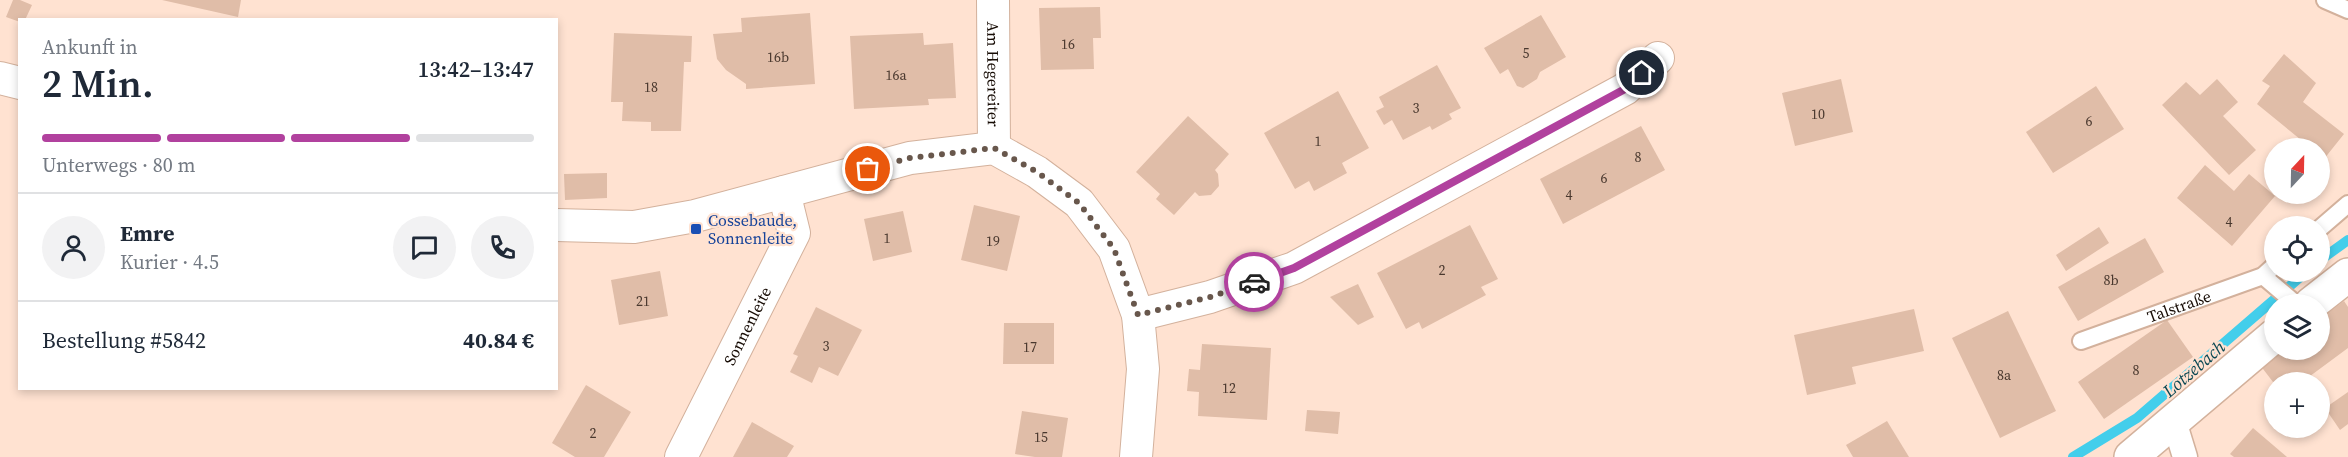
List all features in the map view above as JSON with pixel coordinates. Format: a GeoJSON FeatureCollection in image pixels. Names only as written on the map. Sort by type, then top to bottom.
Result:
{"type":"FeatureCollection","features":[{"type":"Feature","properties":{"kind":"street","name":"Am Hegereiter"},"geometry":{"type":"LineString","coordinates":[[993,0],[994,148]]}},
{"type":"Feature","properties":{"kind":"street"},"geometry":{"type":"LineString","coordinates":[[1138,315],[1210,297],[1294,268],[1625,89],[1658,58]]}},
{"type":"Feature","properties":{"kind":"street"},"geometry":{"type":"LineString","coordinates":[[0,78],[18,82]]}},
{"type":"Feature","properties":{"kind":"street"},"geometry":{"type":"LineString","coordinates":[[558,225],[634,226],[695,216],[910,158],[994,148],[1037,172],[1079,203],[1114,249],[1138,315],[1143,369],[1136,457]]}},
{"type":"Feature","properties":{"kind":"street","name":"Sonnenleite"},"geometry":{"type":"LineString","coordinates":[[681,457],[794,233],[784,192]]}},
{"type":"Feature","properties":{"kind":"street"},"geometry":{"type":"LineString","coordinates":[[2315,294],[2348,275]]}},
{"type":"Feature","properties":{"kind":"street"},"geometry":{"type":"LineString","coordinates":[[2131,457],[2264,344]]}},
{"type":"Feature","properties":{"kind":"street"},"geometry":{"type":"LineString","coordinates":[[2174,421],[2185,457]]}},
{"type":"Feature","properties":{"kind":"lane"},"geometry":{"type":"LineString","coordinates":[[2325,0],[2348,10]]}},
{"type":"Feature","properties":{"kind":"lane"},"geometry":{"type":"LineString","coordinates":[[2330,220],[2348,204]]}},
{"type":"Feature","properties":{"kind":"lane","name":"Talstraße"},"geometry":{"type":"LineString","coordinates":[[2080,341],[2264,278]]}},
{"type":"Feature","properties":{"kind":"lane"},"geometry":{"type":"LineString","coordinates":[[2276,282],[2289,294]]}},
{"type":"Feature","properties":{"kind":"building"},"geometry":{"type":"Polygon","coordinates":[[[13,0],[32,5],[26,18],[18,18],[18,21],[6,17],[13,0]]]}},
{"type":"Feature","properties":{"kind":"building"},"geometry":{"type":"Polygon","coordinates":[[[162,0],[241,0],[238,17],[162,0]]]}},
{"type":"Feature","properties":{"kind":"building"},"geometry":{"type":"Polygon","coordinates":[[[1100,7],[1101,38],[1093,38],[1094,69],[1041,70],[1039,8],[1100,7]]]}},
{"type":"Feature","properties":{"kind":"building"},"geometry":{"type":"Polygon","coordinates":[[[810,13],[815,84],[746,89],[746,84],[726,70],[717,59],[713,34],[742,32],[741,18],[810,13]]]}},
{"type":"Feature","properties":{"kind":"building"},"geometry":{"type":"Polygon","coordinates":[[[1541,15],[1566,57],[1540,72],[1537,79],[1523,88],[1517,86],[1508,69],[1500,74],[1484,48],[1541,15]]]}},
{"type":"Feature","properties":{"kind":"building"},"geometry":{"type":"Polygon","coordinates":[[[614,33],[692,36],[691,62],[684,62],[681,131],[651,131],[651,122],[622,121],[623,102],[611,102],[614,33]]]}},
{"type":"Feature","properties":{"kind":"building"},"geometry":{"type":"Polygon","coordinates":[[[923,33],[924,45],[953,43],[956,98],[928,99],[929,105],[854,109],[850,36],[923,33]]]}},
{"type":"Feature","properties":{"kind":"building"},"geometry":{"type":"Polygon","coordinates":[[[2284,54],[2316,83],[2303,102],[2344,134],[2330,152],[2330,138],[2299,138],[2257,104],[2270,86],[2262,81],[2284,54]]]}},
{"type":"Feature","properties":{"kind":"building"},"geometry":{"type":"Polygon","coordinates":[[[1437,65],[1461,108],[1449,114],[1452,119],[1432,130],[1430,126],[1403,140],[1392,120],[1384,125],[1376,111],[1384,107],[1379,97],[1437,65]]]}},
{"type":"Feature","properties":{"kind":"building"},"geometry":{"type":"Polygon","coordinates":[[[1841,79],[1853,132],[1795,146],[1782,93],[1841,79]]]}},
{"type":"Feature","properties":{"kind":"building"},"geometry":{"type":"Polygon","coordinates":[[[2217,79],[2238,102],[2223,116],[2256,150],[2229,175],[2162,105],[2186,82],[2200,95],[2217,79]]]}},
{"type":"Feature","properties":{"kind":"building"},"geometry":{"type":"Polygon","coordinates":[[[2096,86],[2124,129],[2053,173],[2026,132],[2096,86]]]}},
{"type":"Feature","properties":{"kind":"building"},"geometry":{"type":"Polygon","coordinates":[[[1338,91],[1369,148],[1342,163],[1347,173],[1314,191],[1309,181],[1295,189],[1264,133],[1338,91]]]}},
{"type":"Feature","properties":{"kind":"building"},"geometry":{"type":"Polygon","coordinates":[[[1188,116],[1229,154],[1215,170],[1218,174],[1219,186],[1211,195],[1199,196],[1195,192],[1174,215],[1156,199],[1160,194],[1136,172],[1188,116]]]}},
{"type":"Feature","properties":{"kind":"building"},"geometry":{"type":"Polygon","coordinates":[[[1641,126],[1665,170],[1563,224],[1540,179],[1641,126]]]}},
{"type":"Feature","properties":{"kind":"building"},"geometry":{"type":"Polygon","coordinates":[[[2205,165],[2234,191],[2249,174],[2264,187],[2264,204],[2268,204],[2232,246],[2177,198],[2205,165]]]}},
{"type":"Feature","properties":{"kind":"building"},"geometry":{"type":"Polygon","coordinates":[[[607,173],[607,198],[565,200],[564,174],[607,173]]]}},
{"type":"Feature","properties":{"kind":"building"},"geometry":{"type":"Polygon","coordinates":[[[974,205],[1020,216],[1007,271],[961,260],[974,205]]]}},
{"type":"Feature","properties":{"kind":"building"},"geometry":{"type":"Polygon","coordinates":[[[903,211],[912,252],[873,261],[864,219],[903,211]]]}},
{"type":"Feature","properties":{"kind":"building"},"geometry":{"type":"Polygon","coordinates":[[[1470,225],[1498,279],[1481,287],[1486,295],[1422,329],[1419,322],[1406,329],[1377,273],[1470,225]]]}},
{"type":"Feature","properties":{"kind":"building"},"geometry":{"type":"Polygon","coordinates":[[[2099,227],[2109,243],[2066,271],[2056,255],[2099,227]]]}},
{"type":"Feature","properties":{"kind":"building"},"geometry":{"type":"Polygon","coordinates":[[[2145,238],[2164,272],[2078,321],[2058,287],[2145,238]]]}},
{"type":"Feature","properties":{"kind":"building"},"geometry":{"type":"Polygon","coordinates":[[[660,271],[668,316],[619,325],[611,280],[660,271]]]}},
{"type":"Feature","properties":{"kind":"building"},"geometry":{"type":"Polygon","coordinates":[[[1358,284],[1374,317],[1358,325],[1330,297],[1358,284]]]}},
{"type":"Feature","properties":{"kind":"building"},"geometry":{"type":"Polygon","coordinates":[[[2344,301],[2348,307],[2348,348],[2316,372],[2265,372],[2260,365],[2267,360],[2330,360],[2330,312],[2344,301]]]}},
{"type":"Feature","properties":{"kind":"building"},"geometry":{"type":"Polygon","coordinates":[[[816,307],[862,330],[838,376],[819,367],[812,383],[790,372],[798,356],[793,354],[816,307]]]}},
{"type":"Feature","properties":{"kind":"building"},"geometry":{"type":"Polygon","coordinates":[[[1914,309],[1924,351],[1852,367],[1856,384],[1807,395],[1794,335],[1914,309]]]}},
{"type":"Feature","properties":{"kind":"building"},"geometry":{"type":"Polygon","coordinates":[[[2008,311],[2056,411],[2000,438],[1952,338],[2008,311]]]}},
{"type":"Feature","properties":{"kind":"building"},"geometry":{"type":"Polygon","coordinates":[[[2167,320],[2193,357],[2104,419],[2078,382],[2167,320]]]}},
{"type":"Feature","properties":{"kind":"building"},"geometry":{"type":"Polygon","coordinates":[[[1004,323],[1054,323],[1054,364],[1003,364],[1004,323]]]}},
{"type":"Feature","properties":{"kind":"building"},"geometry":{"type":"Polygon","coordinates":[[[1202,344],[1271,348],[1267,420],[1198,416],[1199,392],[1187,391],[1189,369],[1200,370],[1202,344]]]}},
{"type":"Feature","properties":{"kind":"building"},"geometry":{"type":"Polygon","coordinates":[[[586,385],[631,412],[604,457],[575,457],[552,443],[586,385]]]}},
{"type":"Feature","properties":{"kind":"building"},"geometry":{"type":"Polygon","coordinates":[[[2348,392],[2348,424],[2340,430],[2330,415],[2330,405],[2348,392]]]}},
{"type":"Feature","properties":{"kind":"building"},"geometry":{"type":"Polygon","coordinates":[[[1307,410],[1340,412],[1338,434],[1305,431],[1307,410]]]}},
{"type":"Feature","properties":{"kind":"building"},"geometry":{"type":"Polygon","coordinates":[[[1022,411],[1068,418],[1062,457],[1015,454],[1022,411]]]}},
{"type":"Feature","properties":{"kind":"building"},"geometry":{"type":"Polygon","coordinates":[[[1887,421],[1909,457],[1853,457],[1846,445],[1887,421]]]}},
{"type":"Feature","properties":{"kind":"building"},"geometry":{"type":"Polygon","coordinates":[[[752,422],[794,446],[787,457],[733,457],[752,422]]]}},
{"type":"Feature","properties":{"kind":"building"},"geometry":{"type":"Polygon","coordinates":[[[2253,428],[2287,457],[2234,457],[2230,454],[2253,428]]]}},
{"type":"Feature","properties":{"kind":"waterway","name":"Lotzebach"},"geometry":{"type":"LineString","coordinates":[[2330,253],[2348,240]]}},
{"type":"Feature","properties":{"kind":"waterway","name":"Lotzebach"},"geometry":{"type":"LineString","coordinates":[[2073,457],[2137,418],[2294,282]]}},
{"type":"Feature","properties":{"kind":"way so far"},"geometry":{"type":"LineString","coordinates":[[868,169],[910,158],[994,148],[1037,172],[1079,203],[1114,249],[1138,315],[1210,297],[1254,282]]}},
{"type":"Feature","properties":{"kind":"place","name":"Cossebaude, Sonnenleite"},"geometry":{"type":"Point","coordinates":[696,229]}},
{"type":"Feature","properties":{"kind":"route"},"geometry":{"type":"LineString","coordinates":[[1254,282],[1294,268],[1625,89],[1642,73]]}}]}
